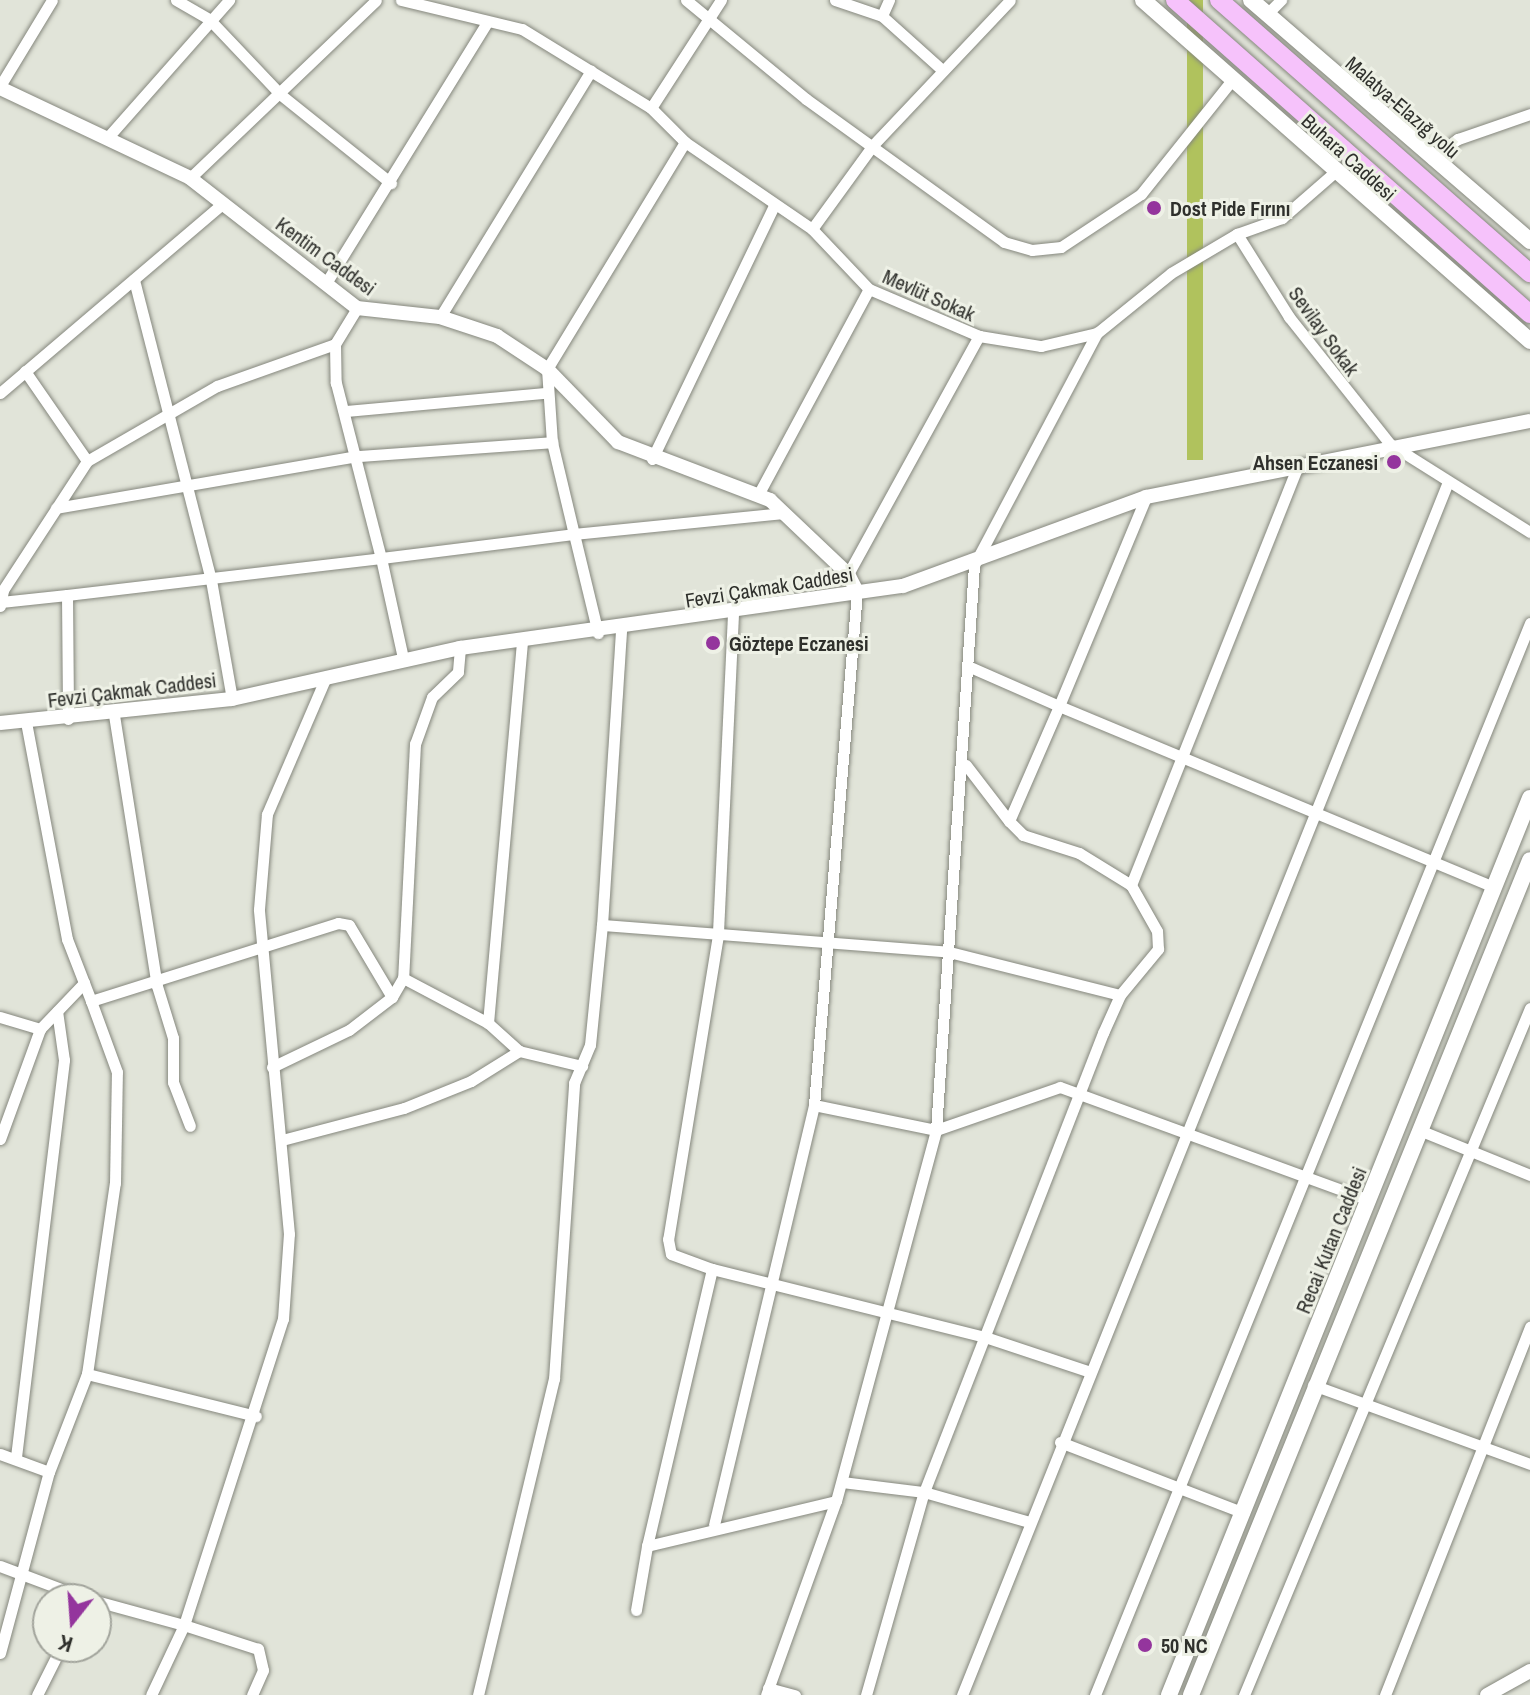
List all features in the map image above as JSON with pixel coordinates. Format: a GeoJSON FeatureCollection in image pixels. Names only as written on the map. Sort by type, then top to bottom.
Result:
{"type":"FeatureCollection","features":[{"type":"Feature","properties":{"kind":"highway"},"geometry":{"type":"LineString","coordinates":[[1175,0],[1530,314]]}},
{"type":"Feature","properties":{"kind":"highway"},"geometry":{"type":"LineString","coordinates":[[1219,0],[1530,273]]}},
{"type":"Feature","properties":{"kind":"main road","name":"Buhara Caddesi"},"geometry":{"type":"LineString","coordinates":[[1143,0],[1530,341]]}},
{"type":"Feature","properties":{"kind":"main road","name":"Malatya-Elazığ yolu"},"geometry":{"type":"LineString","coordinates":[[1251,0],[1530,241]]}},
{"type":"Feature","properties":{"kind":"main road","name":"Recai Kutan Caddesi"},"geometry":{"type":"LineString","coordinates":[[1169,1695],[1530,798]]}},
{"type":"Feature","properties":{"kind":"main road","name":"Recai Kutan Caddesi"},"geometry":{"type":"LineString","coordinates":[[1191,1695],[1311,1385],[1530,860]]}},
{"type":"Feature","properties":{"kind":"street"},"geometry":{"type":"LineString","coordinates":[[0,87],[52,0]]}},
{"type":"Feature","properties":{"kind":"street"},"geometry":{"type":"LineString","coordinates":[[176,0],[209,19],[281,95],[391,183]]}},
{"type":"Feature","properties":{"kind":"street"},"geometry":{"type":"LineString","coordinates":[[108,137],[209,19],[229,0]]}},
{"type":"Feature","properties":{"kind":"street"},"geometry":{"type":"LineString","coordinates":[[190,178],[281,95],[376,0]]}},
{"type":"Feature","properties":{"kind":"street","name":"Mevlüt Sokak"},"geometry":{"type":"LineString","coordinates":[[401,0],[522,29],[651,108],[685,142],[774,206],[812,229],[869,289],[979,336],[1041,346],[1097,333],[1171,273],[1237,234],[1282,218],[1336,171]]}},
{"type":"Feature","properties":{"kind":"street"},"geometry":{"type":"LineString","coordinates":[[686,0],[711,16],[873,145],[1004,242],[1032,250],[1061,247],[1141,194],[1232,80]]}},
{"type":"Feature","properties":{"kind":"street"},"geometry":{"type":"LineString","coordinates":[[651,108],[721,0]]}},
{"type":"Feature","properties":{"kind":"street"},"geometry":{"type":"LineString","coordinates":[[835,0],[882,16],[941,69]]}},
{"type":"Feature","properties":{"kind":"street"},"geometry":{"type":"LineString","coordinates":[[882,16],[889,0]]}},
{"type":"Feature","properties":{"kind":"street"},"geometry":{"type":"LineString","coordinates":[[812,229],[873,145],[941,69],[1010,0]]}},
{"type":"Feature","properties":{"kind":"street"},"geometry":{"type":"LineString","coordinates":[[1267,14],[1281,0]]}},
{"type":"Feature","properties":{"kind":"street"},"geometry":{"type":"LineString","coordinates":[[326,283],[391,183],[487,22]]}},
{"type":"Feature","properties":{"kind":"street"},"geometry":{"type":"LineString","coordinates":[[440,317],[591,71]]}},
{"type":"Feature","properties":{"kind":"street","name":"Kentim Caddesi"},"geometry":{"type":"LineString","coordinates":[[0,87],[190,178],[357,308],[440,317],[497,336],[547,369],[618,442],[652,459],[713,473],[758,495],[783,513],[848,574],[857,592]]}},
{"type":"Feature","properties":{"kind":"street"},"geometry":{"type":"LineString","coordinates":[[1432,159],[1458,139],[1530,114]]}},
{"type":"Feature","properties":{"kind":"street"},"geometry":{"type":"LineString","coordinates":[[598,633],[552,442],[545,393],[547,369],[685,142]]}},
{"type":"Feature","properties":{"kind":"street"},"geometry":{"type":"LineString","coordinates":[[0,393],[222,204]]}},
{"type":"Feature","properties":{"kind":"street"},"geometry":{"type":"LineString","coordinates":[[652,459],[774,206]]}},
{"type":"Feature","properties":{"kind":"street","name":"Sevilay Sokak"},"geometry":{"type":"LineString","coordinates":[[1237,234],[1289,317],[1390,444],[1447,484],[1530,532]]}},
{"type":"Feature","properties":{"kind":"street"},"geometry":{"type":"LineString","coordinates":[[134,280],[211,580],[232,699]]}},
{"type":"Feature","properties":{"kind":"street"},"geometry":{"type":"LineString","coordinates":[[758,495],[869,289]]}},
{"type":"Feature","properties":{"kind":"street"},"geometry":{"type":"LineString","coordinates":[[357,308],[335,344],[217,386],[167,412],[87,461],[6,576],[0,604],[574,534],[783,513]]}},
{"type":"Feature","properties":{"kind":"street"},"geometry":{"type":"LineString","coordinates":[[795,1695],[767,1692],[842,1482],[936,1130],[966,765],[974,565],[1097,333]]}},
{"type":"Feature","properties":{"kind":"street"},"geometry":{"type":"LineString","coordinates":[[848,574],[979,336]]}},
{"type":"Feature","properties":{"kind":"street"},"geometry":{"type":"LineString","coordinates":[[335,344],[346,411],[403,658]]}},
{"type":"Feature","properties":{"kind":"street"},"geometry":{"type":"LineString","coordinates":[[25,371],[87,461]]}},
{"type":"Feature","properties":{"kind":"street"},"geometry":{"type":"LineString","coordinates":[[346,411],[545,393]]}},
{"type":"Feature","properties":{"kind":"street","name":"Fevzi Çakmak Caddesi"},"geometry":{"type":"LineString","coordinates":[[0,723],[114,715],[232,699],[403,658],[460,648],[621,631],[857,592],[974,565],[1146,497],[1390,444],[1530,421]]}},
{"type":"Feature","properties":{"kind":"street"},"geometry":{"type":"LineString","coordinates":[[56,508],[358,456],[552,442]]}},
{"type":"Feature","properties":{"kind":"street"},"geometry":{"type":"LineString","coordinates":[[1131,885],[1298,466]]}},
{"type":"Feature","properties":{"kind":"street"},"geometry":{"type":"LineString","coordinates":[[962,1695],[1087,1371],[1447,484]]}},
{"type":"Feature","properties":{"kind":"street"},"geometry":{"type":"LineString","coordinates":[[1009,821],[1146,497]]}},
{"type":"Feature","properties":{"kind":"street"},"geometry":{"type":"LineString","coordinates":[[714,1525],[774,1286],[814,1105],[857,592]]}},
{"type":"Feature","properties":{"kind":"street"},"geometry":{"type":"LineString","coordinates":[[67,595],[68,719]]}},
{"type":"Feature","properties":{"kind":"street"},"geometry":{"type":"LineString","coordinates":[[733,614],[718,935],[668,1239],[671,1254],[774,1286],[988,1338],[1087,1371]]}},
{"type":"Feature","properties":{"kind":"street"},"geometry":{"type":"LineString","coordinates":[[1095,1695],[1428,860],[1530,623]]}},
{"type":"Feature","properties":{"kind":"street"},"geometry":{"type":"LineString","coordinates":[[478,1695],[554,1379],[574,1083],[582,1066],[602,925],[621,631]]}},
{"type":"Feature","properties":{"kind":"street"},"geometry":{"type":"LineString","coordinates":[[488,1023],[522,643]]}},
{"type":"Feature","properties":{"kind":"street"},"geometry":{"type":"LineString","coordinates":[[272,1067],[349,1030],[392,997],[403,978],[415,744],[432,697],[458,672],[460,648]]}},
{"type":"Feature","properties":{"kind":"street"},"geometry":{"type":"LineString","coordinates":[[968,666],[1493,887]]}},
{"type":"Feature","properties":{"kind":"street"},"geometry":{"type":"LineString","coordinates":[[151,1695],[184,1625],[256,1416],[283,1319],[289,1234],[263,951],[267,814],[326,677]]}},
{"type":"Feature","properties":{"kind":"street"},"geometry":{"type":"LineString","coordinates":[[114,715],[157,986],[173,1038],[173,1082],[190,1126]]}},
{"type":"Feature","properties":{"kind":"street"},"geometry":{"type":"LineString","coordinates":[[0,1653],[49,1472],[87,1374],[115,1183],[117,1072],[67,939],[26,722]]}},
{"type":"Feature","properties":{"kind":"street"},"geometry":{"type":"LineString","coordinates":[[866,1695],[924,1492],[988,1338],[1080,1093],[1120,995],[1158,949],[1157,931],[1131,885],[1079,853],[1023,835],[966,765]]}},
{"type":"Feature","properties":{"kind":"street"},"geometry":{"type":"LineString","coordinates":[[91,1001],[157,986],[349,925],[392,997]]}},
{"type":"Feature","properties":{"kind":"street"},"geometry":{"type":"LineString","coordinates":[[602,925],[829,940],[949,952],[1120,995]]}},
{"type":"Feature","properties":{"kind":"street"},"geometry":{"type":"LineString","coordinates":[[403,978],[488,1023],[519,1051],[582,1066]]}},
{"type":"Feature","properties":{"kind":"street"},"geometry":{"type":"LineString","coordinates":[[0,1139],[40,1029],[84,983]]}},
{"type":"Feature","properties":{"kind":"street"},"geometry":{"type":"LineString","coordinates":[[1244,1695],[1366,1404],[1466,1150],[1530,1008]]}},
{"type":"Feature","properties":{"kind":"street"},"geometry":{"type":"LineString","coordinates":[[16,1457],[64,1060],[57,1011]]}},
{"type":"Feature","properties":{"kind":"street"},"geometry":{"type":"LineString","coordinates":[[0,1017],[40,1029]]}},
{"type":"Feature","properties":{"kind":"street"},"geometry":{"type":"LineString","coordinates":[[282,1140],[404,1108],[471,1081],[519,1051]]}},
{"type":"Feature","properties":{"kind":"street"},"geometry":{"type":"LineString","coordinates":[[814,1105],[936,1130],[969,1123],[1039,1090],[1080,1093],[1369,1200]]}},
{"type":"Feature","properties":{"kind":"street"},"geometry":{"type":"LineString","coordinates":[[1419,1130],[1530,1175]]}},
{"type":"Feature","properties":{"kind":"street"},"geometry":{"type":"LineString","coordinates":[[636,1610],[647,1546],[712,1269]]}},
{"type":"Feature","properties":{"kind":"street"},"geometry":{"type":"LineString","coordinates":[[1385,1695],[1530,1326]]}},
{"type":"Feature","properties":{"kind":"street"},"geometry":{"type":"LineString","coordinates":[[87,1374],[256,1416]]}},
{"type":"Feature","properties":{"kind":"street"},"geometry":{"type":"LineString","coordinates":[[1311,1385],[1530,1464]]}},
{"type":"Feature","properties":{"kind":"street"},"geometry":{"type":"LineString","coordinates":[[1060,1442],[1178,1484],[1244,1513]]}},
{"type":"Feature","properties":{"kind":"street"},"geometry":{"type":"LineString","coordinates":[[0,1454],[16,1457],[49,1472]]}},
{"type":"Feature","properties":{"kind":"street"},"geometry":{"type":"LineString","coordinates":[[842,1482],[924,1492],[1029,1522]]}},
{"type":"Feature","properties":{"kind":"street"},"geometry":{"type":"LineString","coordinates":[[647,1546],[714,1525],[836,1501]]}},
{"type":"Feature","properties":{"kind":"street"},"geometry":{"type":"LineString","coordinates":[[0,1566],[46,1583]]}},
{"type":"Feature","properties":{"kind":"street"},"geometry":{"type":"LineString","coordinates":[[112,1605],[258,1649],[263,1670],[252,1695]]}},
{"type":"Feature","properties":{"kind":"street"},"geometry":{"type":"LineString","coordinates":[[37,1695],[53,1663]]}},
{"type":"Feature","properties":{"kind":"street"},"geometry":{"type":"LineString","coordinates":[[1487,1695],[1530,1671]]}},
{"type":"Feature","properties":{"kind":"green space"},"geometry":{"type":"Polygon","coordinates":[[[1187,0],[1203,0],[1203,460],[1187,460],[1187,0]]]}},
{"type":"Feature","properties":{"kind":"place","name":"Dost Pide Fırını"},"geometry":{"type":"Point","coordinates":[1154,208]}},
{"type":"Feature","properties":{"kind":"place","name":"Ahsen Eczanesi"},"geometry":{"type":"Point","coordinates":[1394,462]}},
{"type":"Feature","properties":{"kind":"place","name":"Göztepe Eczanesi"},"geometry":{"type":"Point","coordinates":[713,643]}},
{"type":"Feature","properties":{"kind":"place","name":"50 NC"},"geometry":{"type":"Point","coordinates":[1145,1645]}}]}
